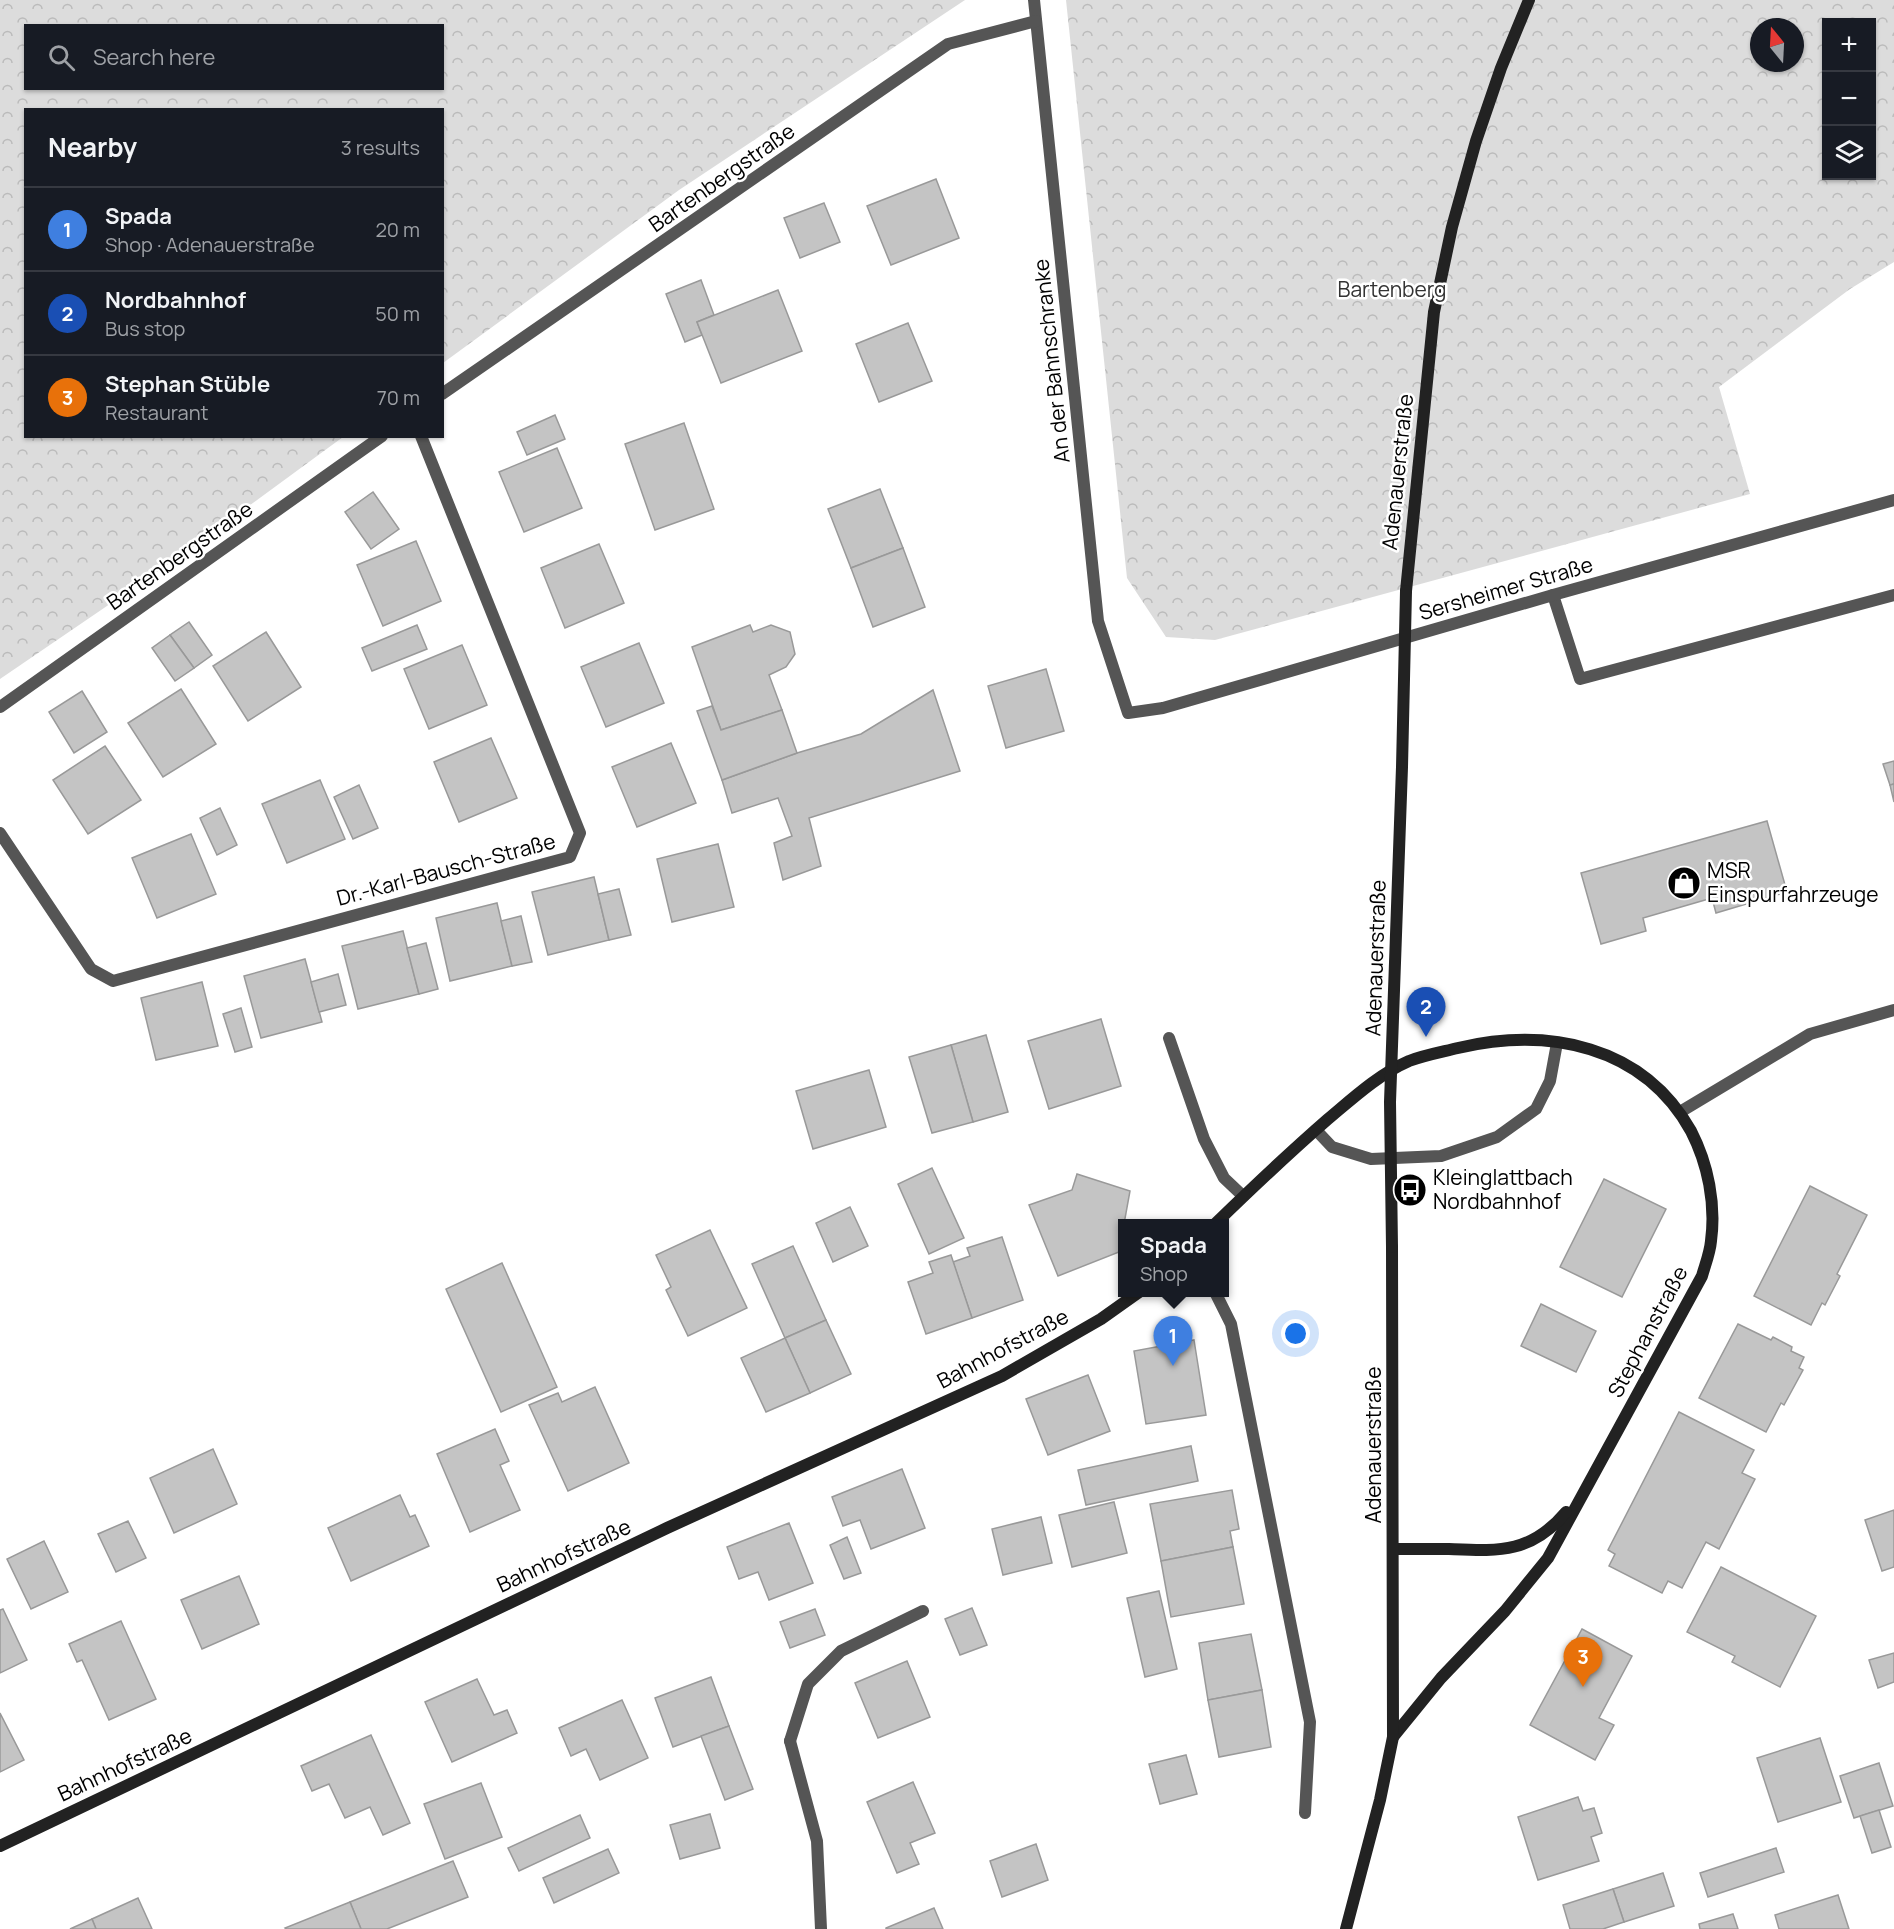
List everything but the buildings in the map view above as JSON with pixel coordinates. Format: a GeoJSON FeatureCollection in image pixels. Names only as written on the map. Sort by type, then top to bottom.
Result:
{"type":"FeatureCollection","features":[{"type":"Feature","properties":{"kind":"main road","name":"Adenauerstraße"},"geometry":{"type":"LineString","coordinates":[[1346,1929],[1380,1800],[1393,1737],[1390,1102],[1406,591],[1434,312],[1452,228],[1476,141],[1501,68],[1529,0]]}},
{"type":"Feature","properties":{"kind":"main road"},"geometry":{"type":"LineString","coordinates":[[1220,1219],[1364,1089],[1408,1062],[1483,1042],[1521,1040],[1557,1043],[1609,1055],[1642,1073],[1680,1112]]}},
{"type":"Feature","properties":{"kind":"main road","name":"Stephanstraße"},"geometry":{"type":"LineString","coordinates":[[1582,1493],[1702,1276],[1711,1241],[1711,1189],[1700,1148],[1680,1112]]}},
{"type":"Feature","properties":{"kind":"main road","name":"Bahnhofstraße"},"geometry":{"type":"LineString","coordinates":[[0,1846],[667,1528],[1002,1376],[1101,1319],[1133,1297]]}},
{"type":"Feature","properties":{"kind":"main road"},"geometry":{"type":"LineString","coordinates":[[1393,1549],[1495,1551],[1514,1547],[1533,1541],[1556,1524],[1582,1493]]}},
{"type":"Feature","properties":{"kind":"main road"},"geometry":{"type":"LineString","coordinates":[[1393,1737],[1441,1678],[1505,1611],[1548,1558],[1582,1493]]}},
{"type":"Feature","properties":{"kind":"street","name":"An der Bahnschranke"},"geometry":{"type":"LineString","coordinates":[[1034,0],[1098,621],[1128,713]]}},
{"type":"Feature","properties":{"kind":"street","name":"Bartenbergstraße"},"geometry":{"type":"LineString","coordinates":[[444,393],[948,44],[1036,21]]}},
{"type":"Feature","properties":{"kind":"street","name":"Bartenbergstraße"},"geometry":{"type":"LineString","coordinates":[[0,707],[379,438]]}},
{"type":"Feature","properties":{"kind":"street","name":"Dr.-Karl-Bausch-Straße"},"geometry":{"type":"LineString","coordinates":[[0,833],[91,969],[113,981],[570,857],[580,833],[422,438]]}},
{"type":"Feature","properties":{"kind":"street","name":"Sersheimer Straße"},"geometry":{"type":"LineString","coordinates":[[1128,713],[1163,708],[1553,595],[1894,500]]}},
{"type":"Feature","properties":{"kind":"street"},"geometry":{"type":"LineString","coordinates":[[1553,595],[1580,679],[1894,595]]}},
{"type":"Feature","properties":{"kind":"street"},"geometry":{"type":"LineString","coordinates":[[1680,1112],[1810,1034],[1894,1010]]}},
{"type":"Feature","properties":{"kind":"street"},"geometry":{"type":"LineString","coordinates":[[1169,1038],[1204,1139],[1224,1178],[1243,1196]]}},
{"type":"Feature","properties":{"kind":"street"},"geometry":{"type":"LineString","coordinates":[[1316,1130],[1332,1147],[1371,1159],[1441,1156],[1497,1137],[1536,1108],[1550,1081],[1557,1043]]}},
{"type":"Feature","properties":{"kind":"street"},"geometry":{"type":"LineString","coordinates":[[1217,1297],[1230,1324],[1310,1722],[1305,1813]]}},
{"type":"Feature","properties":{"kind":"street"},"geometry":{"type":"LineString","coordinates":[[821,1929],[817,1841],[790,1741],[808,1684],[841,1651],[923,1611]]}},
{"type":"Feature","properties":{"kind":"green space"},"geometry":{"type":"Polygon","coordinates":[[[0,0],[965,0],[679,190],[444,362],[444,108],[24,108],[24,438],[342,438],[186,552],[0,679],[0,0]]]}},
{"type":"Feature","properties":{"kind":"green space","name":"Bartenberg"},"geometry":{"type":"Polygon","coordinates":[[[1066,0],[1894,0],[1894,262],[1850,289],[1719,387],[1750,494],[1215,640],[1166,637],[1127,578],[1066,0]]]}},
{"type":"Feature","properties":{"kind":"place","name":"MSR Einspurfahrzeuge"},"geometry":{"type":"Point","coordinates":[1684,883]}},
{"type":"Feature","properties":{"kind":"place","name":"Nordbahnhof"},"geometry":{"type":"Point","coordinates":[1426,1037]}},
{"type":"Feature","properties":{"kind":"place","name":"Kleinglattbach Nordbahnhof"},"geometry":{"type":"Point","coordinates":[1410,1190]}},
{"type":"Feature","properties":{"kind":"place","name":"Spada"},"geometry":{"type":"Point","coordinates":[1173,1366]}},
{"type":"Feature","properties":{"kind":"place","name":"Stephan Stüble"},"geometry":{"type":"Point","coordinates":[1583,1687]}}]}
